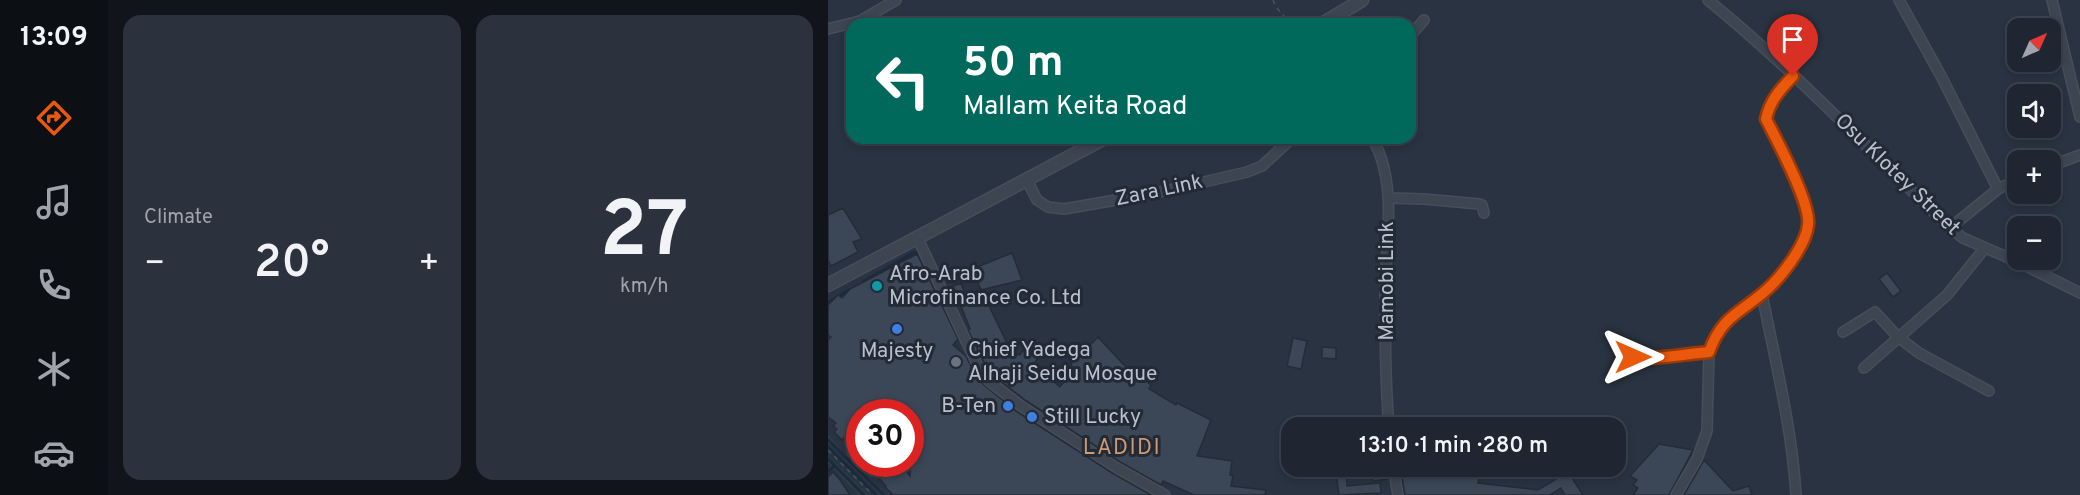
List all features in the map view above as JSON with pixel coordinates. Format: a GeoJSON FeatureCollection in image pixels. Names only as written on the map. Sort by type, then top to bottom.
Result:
{"type":"FeatureCollection","features":[{"type":"Feature","properties":{"kind":"street"},"geometry":{"type":"LineString","coordinates":[[865,18],[896,0]]}},
{"type":"Feature","properties":{"kind":"street"},"geometry":{"type":"LineString","coordinates":[[1332,18],[1362,0]]}},
{"type":"Feature","properties":{"kind":"street","name":"Osu Klotey Street"},"geometry":{"type":"LineString","coordinates":[[1708,0],[1736,22],[1875,153],[1950,228],[1984,249],[2018,262],[2080,293]]}},
{"type":"Feature","properties":{"kind":"street"},"geometry":{"type":"LineString","coordinates":[[1899,0],[1941,75],[1998,189]]}},
{"type":"Feature","properties":{"kind":"street"},"geometry":{"type":"LineString","coordinates":[[2052,0],[2080,117]]}},
{"type":"Feature","properties":{"kind":"street"},"geometry":{"type":"LineString","coordinates":[[1416,29],[1424,20]]}},
{"type":"Feature","properties":{"kind":"street"},"geometry":{"type":"LineString","coordinates":[[828,29],[846,24]]}},
{"type":"Feature","properties":{"kind":"street"},"geometry":{"type":"LineString","coordinates":[[1676,495],[1697,459],[1707,431],[1709,352],[1713,342],[1727,321],[1738,310],[1762,294],[1797,253],[1808,224],[1805,207],[1766,119],[1768,107],[1773,98],[1793,76]]}},
{"type":"Feature","properties":{"kind":"street"},"geometry":{"type":"LineString","coordinates":[[831,280],[918,239],[1094,144]]}},
{"type":"Feature","properties":{"kind":"street","name":"Zara Link"},"geometry":{"type":"LineString","coordinates":[[1027,180],[1037,200],[1048,207],[1064,209],[1156,193],[1247,172],[1262,166],[1286,144]]}},
{"type":"Feature","properties":{"kind":"street","name":"Mamobi Link"},"geometry":{"type":"LineString","coordinates":[[1376,144],[1381,153],[1388,198],[1385,292],[1389,417]]}},
{"type":"Feature","properties":{"kind":"street"},"geometry":{"type":"LineString","coordinates":[[2061,162],[2080,155]]}},
{"type":"Feature","properties":{"kind":"street"},"geometry":{"type":"LineString","coordinates":[[1950,228],[1998,189],[2007,184]]}},
{"type":"Feature","properties":{"kind":"street"},"geometry":{"type":"LineString","coordinates":[[1388,198],[1479,204],[1482,205],[1484,213]]}},
{"type":"Feature","properties":{"kind":"street"},"geometry":{"type":"LineString","coordinates":[[918,239],[979,368],[989,381],[1021,406],[1117,468],[1165,495]]}},
{"type":"Feature","properties":{"kind":"street"},"geometry":{"type":"LineString","coordinates":[[1864,368],[1947,295],[1984,249]]}},
{"type":"Feature","properties":{"kind":"street"},"geometry":{"type":"LineString","coordinates":[[1762,294],[1788,419],[1796,495]]}},
{"type":"Feature","properties":{"kind":"street"},"geometry":{"type":"LineString","coordinates":[[1843,332],[1875,312],[1898,337],[1919,353],[1989,391]]}},
{"type":"Feature","properties":{"kind":"street"},"geometry":{"type":"LineString","coordinates":[[1633,357],[1647,359],[1709,352]]}},
{"type":"Feature","properties":{"kind":"street"},"geometry":{"type":"LineString","coordinates":[[1395,477],[1398,495]]}},
{"type":"Feature","properties":{"kind":"path"},"geometry":{"type":"LineString","coordinates":[[1273,0],[1286,18]]}},
{"type":"Feature","properties":{"kind":"path"},"geometry":{"type":"LineString","coordinates":[[828,450],[873,495]]}},
{"type":"Feature","properties":{"kind":"green space"},"geometry":{"type":"Polygon","coordinates":[[[828,434],[846,454],[846,461],[828,443],[828,434]]]}},
{"type":"Feature","properties":{"kind":"green space"},"geometry":{"type":"Polygon","coordinates":[[[828,456],[846,474],[846,477],[850,477],[868,495],[859,495],[828,463],[828,456]]]}},
{"type":"Feature","properties":{"kind":"green space"},"geometry":{"type":"Polygon","coordinates":[[[863,477],[869,477],[887,495],[881,495],[863,477]]]}},
{"type":"Feature","properties":{"kind":"building"},"geometry":{"type":"Polygon","coordinates":[[[843,208],[862,239],[853,242],[858,252],[831,266],[828,260],[828,215],[843,208]]]}},
{"type":"Feature","properties":{"kind":"building"},"geometry":{"type":"Polygon","coordinates":[[[1012,253],[1022,280],[981,290],[972,269],[1012,253]]]}},
{"type":"Feature","properties":{"kind":"building"},"geometry":{"type":"Polygon","coordinates":[[[917,254],[958,339],[953,345],[966,356],[984,385],[1017,412],[1151,495],[893,495],[878,477],[924,477],[924,399],[846,399],[846,435],[842,440],[834,432],[837,429],[833,426],[836,423],[828,417],[828,340],[831,337],[828,335],[828,305],[838,295],[842,298],[850,289],[917,254]]]}},
{"type":"Feature","properties":{"kind":"building"},"geometry":{"type":"Polygon","coordinates":[[[1887,273],[1901,291],[1893,297],[1879,279],[1887,273]]]}},
{"type":"Feature","properties":{"kind":"building"},"geometry":{"type":"Polygon","coordinates":[[[961,283],[966,296],[981,289],[1014,358],[1023,350],[1031,355],[1034,351],[1040,355],[1035,362],[1060,387],[1072,372],[1071,364],[1098,337],[1123,364],[1151,385],[1149,389],[1176,405],[1177,403],[1211,420],[1197,456],[1232,461],[1231,486],[1266,490],[1265,495],[1194,495],[1163,481],[1161,485],[1120,462],[1025,400],[994,376],[985,364],[968,330],[970,329],[953,286],[961,283]]]}},
{"type":"Feature","properties":{"kind":"building"},"geometry":{"type":"Polygon","coordinates":[[[1293,338],[1307,341],[1301,369],[1287,366],[1293,338]]]}},
{"type":"Feature","properties":{"kind":"building"},"geometry":{"type":"Polygon","coordinates":[[[1322,347],[1336,348],[1336,359],[1322,358],[1322,347]]]}},
{"type":"Feature","properties":{"kind":"building"},"geometry":{"type":"Polygon","coordinates":[[[1659,444],[1693,450],[1669,495],[1633,495],[1638,488],[1633,485],[1637,480],[1630,476],[1659,444]]]}},
{"type":"Feature","properties":{"kind":"building"},"geometry":{"type":"Polygon","coordinates":[[[1704,460],[1733,491],[1749,486],[1752,495],[1684,495],[1704,460]]]}},
{"type":"Feature","properties":{"kind":"building"},"geometry":{"type":"Polygon","coordinates":[[[833,472],[850,495],[828,495],[828,477],[833,472]]]}},
{"type":"Feature","properties":{"kind":"building"},"geometry":{"type":"Polygon","coordinates":[[[1337,477],[1347,477],[1347,486],[1380,483],[1381,493],[1339,495],[1337,477]]]}},
{"type":"Feature","properties":{"kind":"building"},"geometry":{"type":"Polygon","coordinates":[[[1373,477],[1388,477],[1388,479],[1373,481],[1373,477]]]}},
{"type":"Feature","properties":{"kind":"building"},"geometry":{"type":"Polygon","coordinates":[[[1402,477],[1479,477],[1478,483],[1538,490],[1559,477],[1571,477],[1583,495],[1565,495],[1561,488],[1550,495],[1405,495],[1402,477]]]}},
{"type":"Feature","properties":{"kind":"waterway"},"geometry":{"type":"LineString","coordinates":[[863,282],[913,253],[920,252]]}},
{"type":"Feature","properties":{"kind":"waterway"},"geometry":{"type":"LineString","coordinates":[[828,303],[849,290]]}},
{"type":"Feature","properties":{"kind":"waterway"},"geometry":{"type":"LineString","coordinates":[[828,440],[884,495]]}},
{"type":"Feature","properties":{"kind":"waterway"},"geometry":{"type":"LineString","coordinates":[[828,447],[876,495]]}},
{"type":"Feature","properties":{"kind":"waterway"},"geometry":{"type":"LineString","coordinates":[[828,459],[864,495]]}},
{"type":"Feature","properties":{"kind":"waterway"},"geometry":{"type":"LineString","coordinates":[[828,472],[834,466]]}},
{"type":"Feature","properties":{"kind":"place","name":"Afro-Arab Microfinance Co. Ltd"},"geometry":{"type":"Point","coordinates":[877,286]}},
{"type":"Feature","properties":{"kind":"place","name":"Majesty"},"geometry":{"type":"Point","coordinates":[897,329]}},
{"type":"Feature","properties":{"kind":"place","name":"Chief Yadega Alhaji Seidu Mosque"},"geometry":{"type":"Point","coordinates":[956,362]}},
{"type":"Feature","properties":{"kind":"place","name":"B-Ten"},"geometry":{"type":"Point","coordinates":[1008,406]}},
{"type":"Feature","properties":{"kind":"place","name":"Still Lucky"},"geometry":{"type":"Point","coordinates":[1032,417]}},
{"type":"Feature","properties":{"kind":"district","name":"LADIDI"},"geometry":{"type":"Point","coordinates":[1122,448]}},
{"type":"Feature","properties":{"kind":"route"},"geometry":{"type":"LineString","coordinates":[[1633,357],[1647,359],[1709,352],[1727,321],[1738,310],[1768,289],[1797,253],[1808,224],[1805,207],[1766,119],[1768,107],[1773,98],[1793,76]]}}]}
